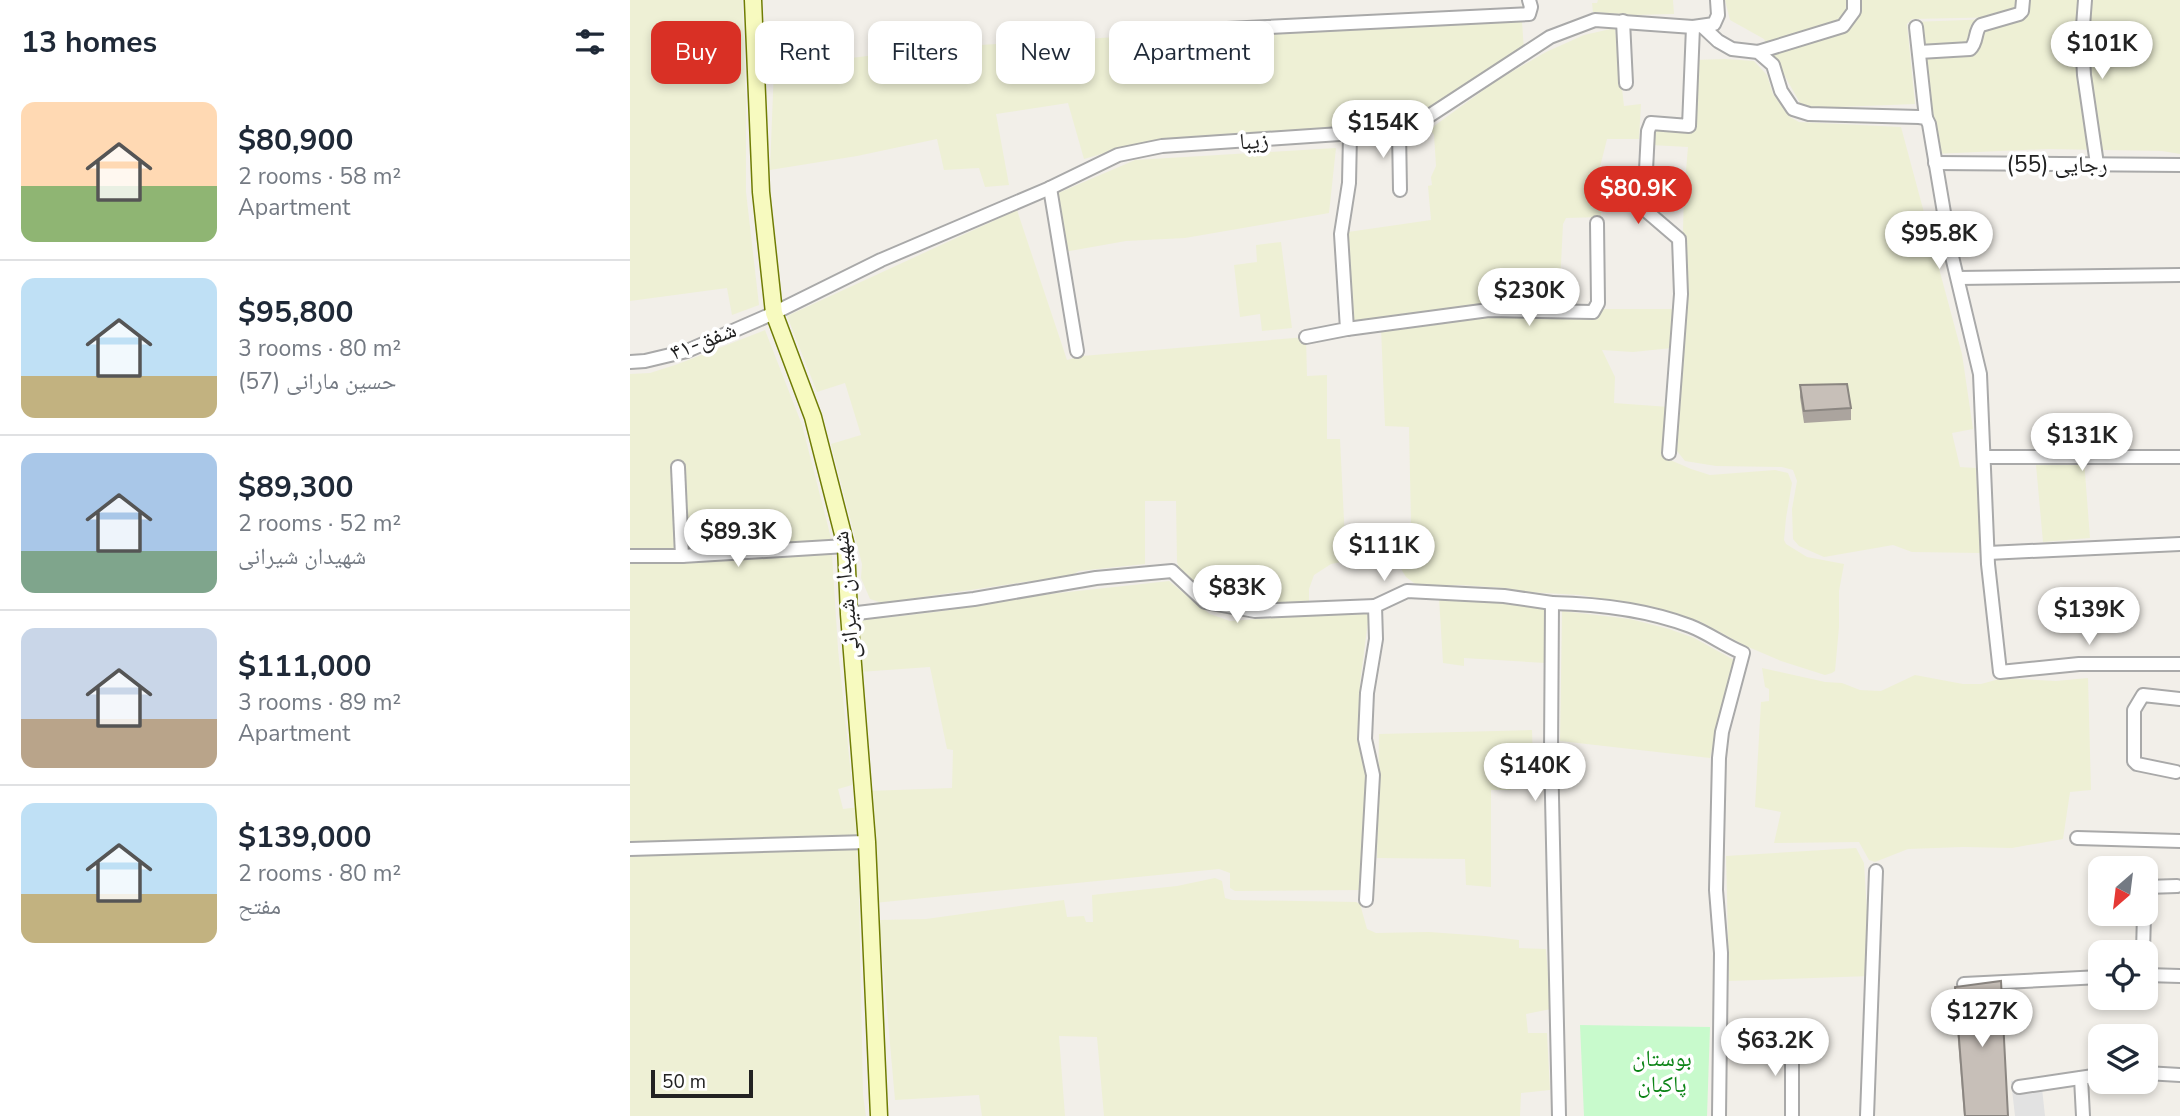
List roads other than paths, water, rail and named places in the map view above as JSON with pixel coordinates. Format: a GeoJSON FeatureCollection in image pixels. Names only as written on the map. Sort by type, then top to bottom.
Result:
{"type":"FeatureCollection","features":[{"type":"Feature","properties":{"kind":"street","name":"شهیدان شیرانی"},"geometry":{"type":"LineString","coordinates":[[753,0],[761,192],[774,313],[813,417],[846,546],[867,842],[879,1116]]}},
{"type":"Feature","properties":{"kind":"street"},"geometry":{"type":"LineString","coordinates":[[1274,26],[1529,13],[1529,0]]}},
{"type":"Feature","properties":{"kind":"street"},"geometry":{"type":"LineString","coordinates":[[1698,27],[1714,24],[1718,15],[1717,0]]}},
{"type":"Feature","properties":{"kind":"street"},"geometry":{"type":"LineString","coordinates":[[1698,27],[1732,49],[1758,52],[1843,26],[1854,11],[1854,0]]}},
{"type":"Feature","properties":{"kind":"street"},"geometry":{"type":"LineString","coordinates":[[1919,52],[1970,49],[1981,25],[2020,14],[2023,0]]}},
{"type":"Feature","properties":{"kind":"street"},"geometry":{"type":"LineString","coordinates":[[2085,0],[2082,39],[2084,75],[2097,164]]}},
{"type":"Feature","properties":{"kind":"street","name":"زیبا"},"geometry":{"type":"LineString","coordinates":[[774,313],[881,260],[1050,188],[1118,155],[1162,146],[1399,130],[1429,116],[1550,37],[1595,20],[1698,27]]}},
{"type":"Feature","properties":{"kind":"street"},"geometry":{"type":"LineString","coordinates":[[1623,21],[1626,83]]}},
{"type":"Feature","properties":{"kind":"street"},"geometry":{"type":"LineString","coordinates":[[1669,453],[1681,294],[1679,239],[1644,209],[1648,131],[1651,123],[1689,126],[1698,27]]}},
{"type":"Feature","properties":{"kind":"street"},"geometry":{"type":"LineString","coordinates":[[1916,27],[1926,118],[1980,374],[1988,552],[2000,672],[2079,664],[2180,664]]}},
{"type":"Feature","properties":{"kind":"street"},"geometry":{"type":"LineString","coordinates":[[1758,52],[1773,65],[1781,90],[1793,109],[1809,114],[1926,118]]}},
{"type":"Feature","properties":{"kind":"street"},"geometry":{"type":"LineString","coordinates":[[1399,130],[1400,190]]}},
{"type":"Feature","properties":{"kind":"street"},"geometry":{"type":"LineString","coordinates":[[1347,329],[1341,234],[1349,183],[1350,135]]}},
{"type":"Feature","properties":{"kind":"street","name":"رجایی (55)"},"geometry":{"type":"LineString","coordinates":[[1935,163],[2180,165]]}},
{"type":"Feature","properties":{"kind":"street"},"geometry":{"type":"LineString","coordinates":[[1050,188],[1077,351]]}},
{"type":"Feature","properties":{"kind":"street"},"geometry":{"type":"LineString","coordinates":[[1306,337],[1489,310],[1593,312],[1598,303],[1597,223]]}},
{"type":"Feature","properties":{"kind":"street"},"geometry":{"type":"LineString","coordinates":[[1958,278],[2180,275]]}},
{"type":"Feature","properties":{"kind":"street","name":"شفق-۴۱"},"geometry":{"type":"LineString","coordinates":[[630,362],[687,351],[774,313]]}},
{"type":"Feature","properties":{"kind":"street"},"geometry":{"type":"LineString","coordinates":[[1984,457],[2180,457]]}},
{"type":"Feature","properties":{"kind":"street"},"geometry":{"type":"LineString","coordinates":[[678,467],[682,556]]}},
{"type":"Feature","properties":{"kind":"street"},"geometry":{"type":"LineString","coordinates":[[1988,552],[2180,544]]}},
{"type":"Feature","properties":{"kind":"street"},"geometry":{"type":"LineString","coordinates":[[630,556],[682,556],[846,546]]}},
{"type":"Feature","properties":{"kind":"street"},"geometry":{"type":"LineString","coordinates":[[849,614],[974,599],[1096,578],[1172,571],[1205,602],[1255,611],[1375,606],[1408,591],[1504,596],[1644,611],[1692,626],[1743,653],[1722,732],[1720,758],[1716,867],[1721,953],[1719,1116]]}},
{"type":"Feature","properties":{"kind":"street"},"geometry":{"type":"LineString","coordinates":[[1552,603],[1551,752],[1559,1116]]}},
{"type":"Feature","properties":{"kind":"street"},"geometry":{"type":"LineString","coordinates":[[1366,900],[1373,775],[1365,739],[1367,693],[1376,639],[1375,606]]}},
{"type":"Feature","properties":{"kind":"street"},"geometry":{"type":"LineString","coordinates":[[2176,772],[2137,764],[2134,761],[2134,710],[2143,695],[2180,699]]}},
{"type":"Feature","properties":{"kind":"street"},"geometry":{"type":"LineString","coordinates":[[2077,838],[2180,841]]}},
{"type":"Feature","properties":{"kind":"street"},"geometry":{"type":"LineString","coordinates":[[630,849],[867,842]]}},
{"type":"Feature","properties":{"kind":"street"},"geometry":{"type":"LineString","coordinates":[[1867,1116],[1876,871]]}},
{"type":"Feature","properties":{"kind":"street"},"geometry":{"type":"LineString","coordinates":[[2158,887],[2177,886]]}},
{"type":"Feature","properties":{"kind":"street"},"geometry":{"type":"LineString","coordinates":[[2158,975],[2180,976]]}},
{"type":"Feature","properties":{"kind":"street"},"geometry":{"type":"LineString","coordinates":[[1964,984],[2088,978]]}},
{"type":"Feature","properties":{"kind":"street"},"geometry":{"type":"LineString","coordinates":[[1792,1040],[1792,1116]]}},
{"type":"Feature","properties":{"kind":"street"},"geometry":{"type":"LineString","coordinates":[[2158,1074],[2180,1075]]}},
{"type":"Feature","properties":{"kind":"street"},"geometry":{"type":"LineString","coordinates":[[2019,1087],[2088,1076]]}},
{"type":"Feature","properties":{"kind":"street"},"geometry":{"type":"LineString","coordinates":[[2081,1077],[2083,1116]]}},
{"type":"Feature","properties":{"kind":"park label","name":"بوستان پاکبان"},"geometry":{"type":"Point","coordinates":[1662,1071]}}]}
